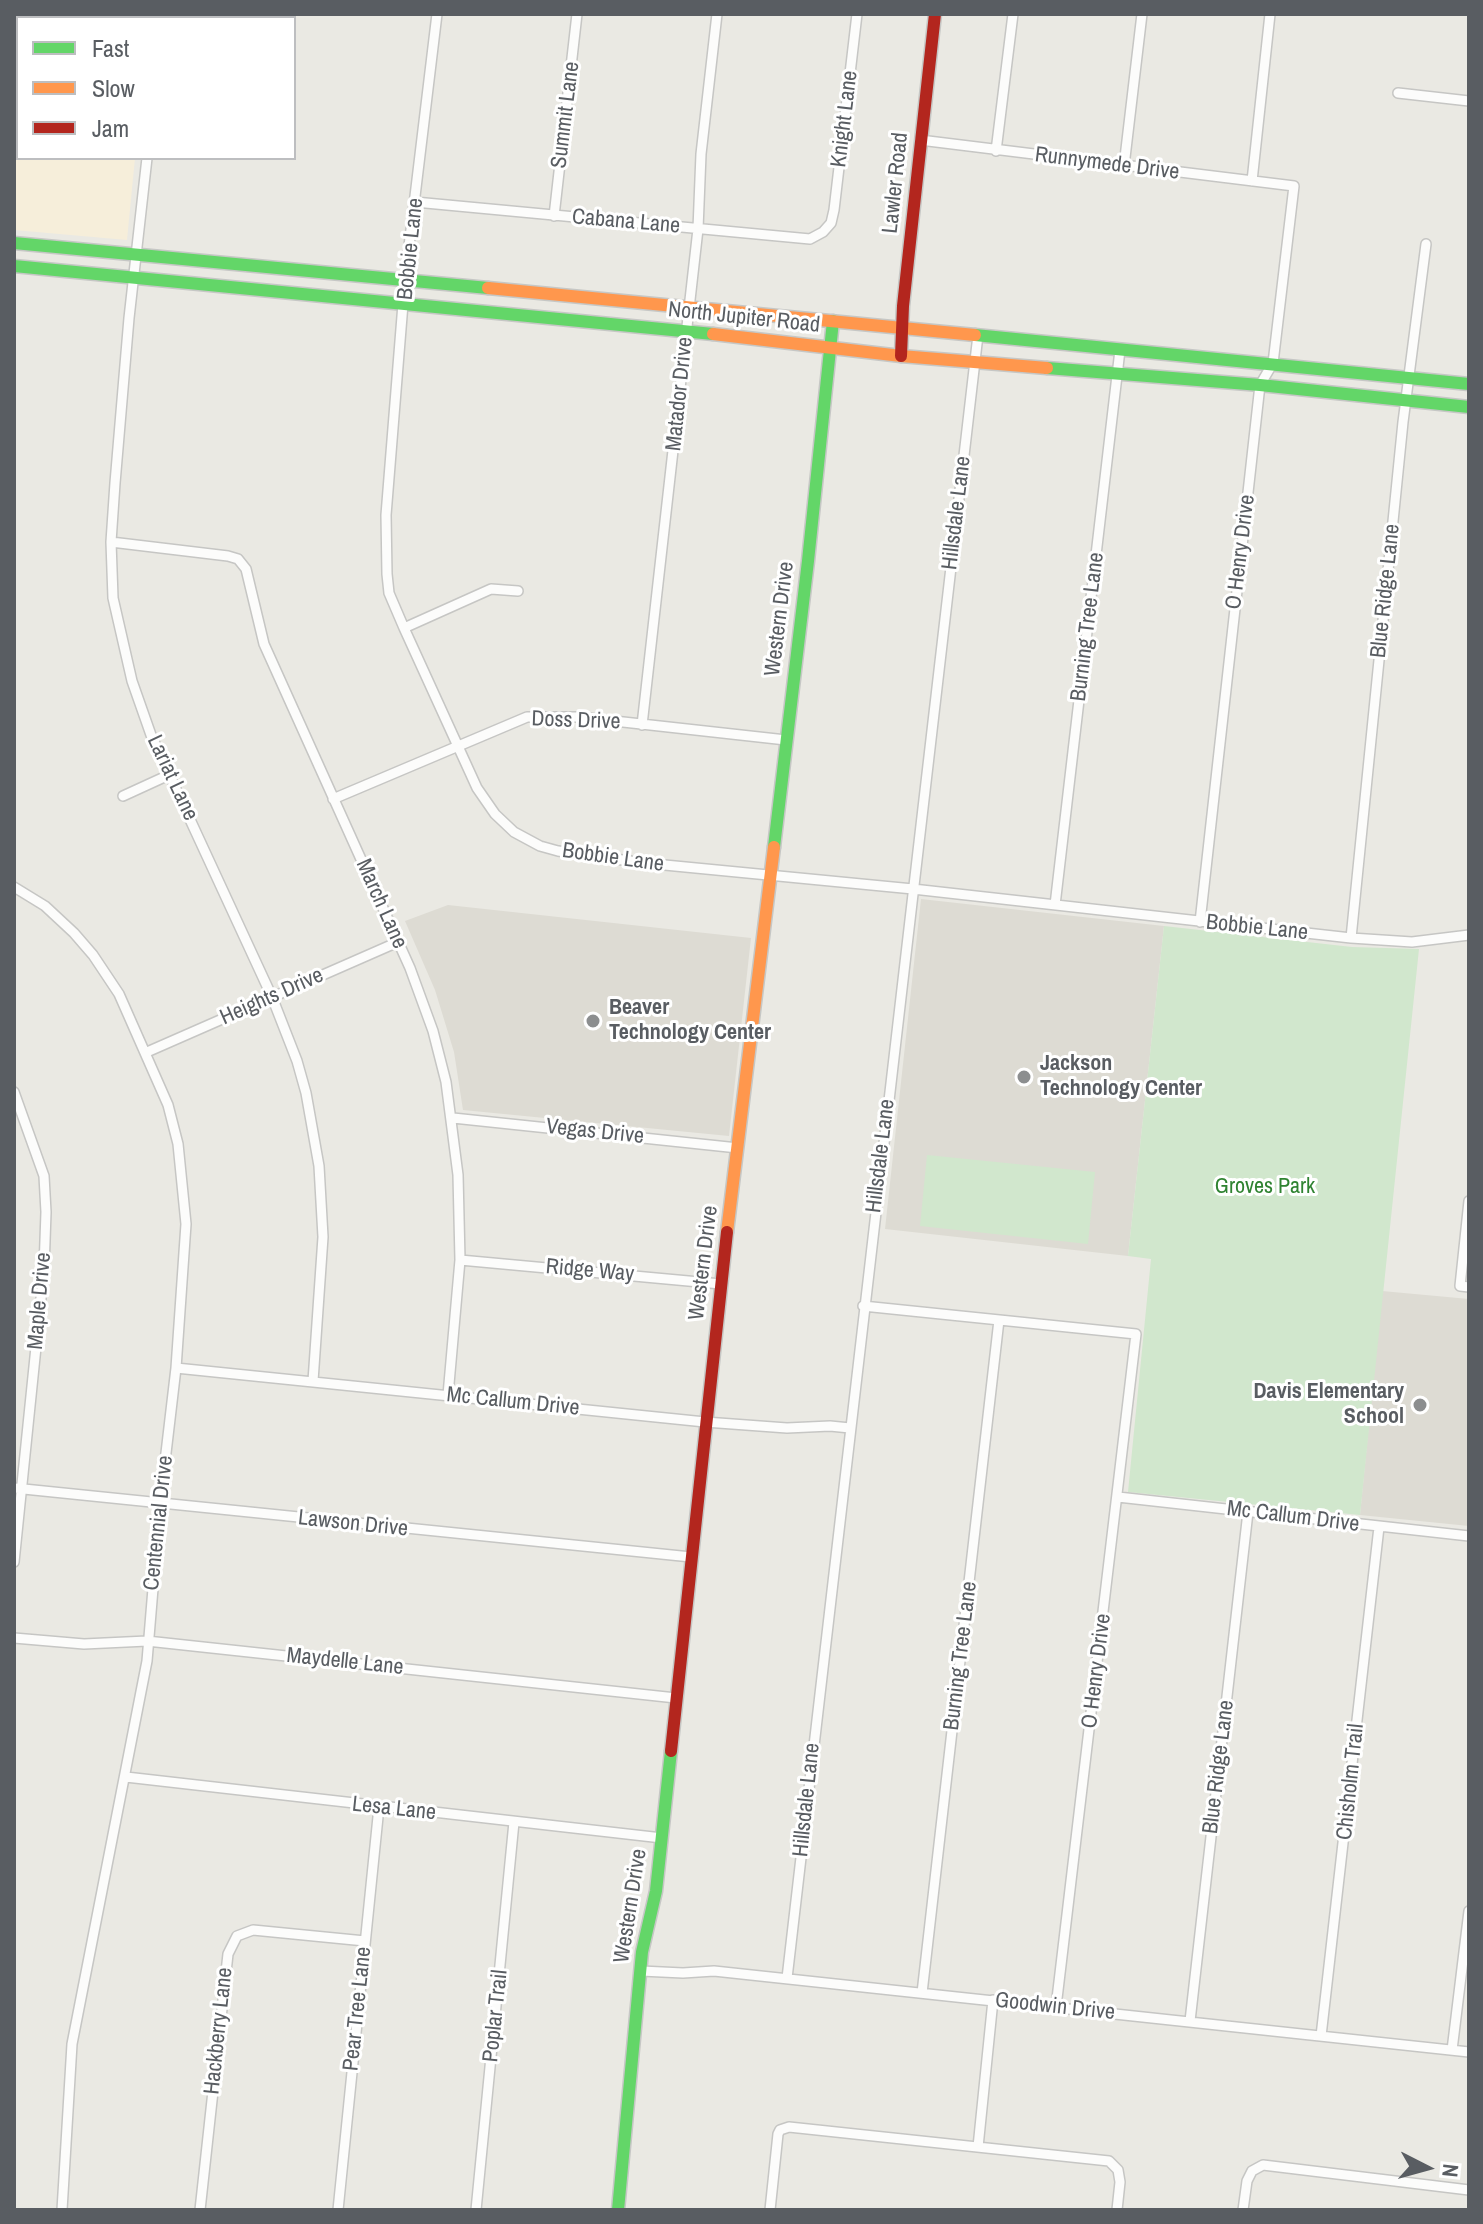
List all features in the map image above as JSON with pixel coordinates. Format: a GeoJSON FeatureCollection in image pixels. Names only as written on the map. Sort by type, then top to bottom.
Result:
{"type":"FeatureCollection","features":[{"type":"Feature","properties":{"kind":"main road","name":"Lawler Road"},"geometry":{"type":"LineString","coordinates":[[901,356],[901,327],[935,14]]}},
{"type":"Feature","properties":{"kind":"main road","name":"North Jupiter Road"},"geometry":{"type":"LineString","coordinates":[[14,243],[1469,384]]}},
{"type":"Feature","properties":{"kind":"main road","name":"North Jupiter Road"},"geometry":{"type":"LineString","coordinates":[[14,266],[687,331],[901,356],[1118,372],[1469,407]]}},
{"type":"Feature","properties":{"kind":"main road","name":"Western Drive"},"geometry":{"type":"LineString","coordinates":[[618,2210],[641,1971],[656,1891],[705,1422],[833,321]]}},
{"type":"Feature","properties":{"kind":"street","name":"Bobbie Lane"},"geometry":{"type":"LineString","coordinates":[[437,14],[405,279],[385,546],[389,593],[477,788],[495,814],[514,832],[540,846],[644,863],[913,889],[1351,938],[1412,942],[1469,935]]}},
{"type":"Feature","properties":{"kind":"street","name":"Summit Lane"},"geometry":{"type":"LineString","coordinates":[[554,216],[577,14]]}},
{"type":"Feature","properties":{"kind":"street","name":"Matador Drive"},"geometry":{"type":"LineString","coordinates":[[642,725],[690,307],[701,154],[717,14]]}},
{"type":"Feature","properties":{"kind":"street","name":"Knight Lane"},"geometry":{"type":"LineString","coordinates":[[831,223],[857,14]]}},
{"type":"Feature","properties":{"kind":"street"},"geometry":{"type":"LineString","coordinates":[[996,151],[1013,14]]}},
{"type":"Feature","properties":{"kind":"street"},"geometry":{"type":"LineString","coordinates":[[1124,166],[1142,14]]}},
{"type":"Feature","properties":{"kind":"street"},"geometry":{"type":"LineString","coordinates":[[1252,181],[1270,14]]}},
{"type":"Feature","properties":{"kind":"street"},"geometry":{"type":"LineString","coordinates":[[1398,93],[1469,101]]}},
{"type":"Feature","properties":{"kind":"street","name":"Runnymede Drive"},"geometry":{"type":"LineString","coordinates":[[920,140],[1294,186]]}},
{"type":"Feature","properties":{"kind":"street","name":"Lariat Lane"},"geometry":{"type":"LineString","coordinates":[[147,160],[111,542],[113,598],[121,642],[151,735],[272,997],[306,1093],[319,1166],[323,1237],[313,1381]]}},
{"type":"Feature","properties":{"kind":"street","name":"O Henry Drive"},"geometry":{"type":"LineString","coordinates":[[1200,922],[1260,385],[1273,363],[1294,186]]}},
{"type":"Feature","properties":{"kind":"street","name":"Cabana Lane"},"geometry":{"type":"LineString","coordinates":[[415,202],[810,239],[831,223]]}},
{"type":"Feature","properties":{"kind":"street","name":"Blue Ridge Lane"},"geometry":{"type":"LineString","coordinates":[[1351,938],[1406,400],[1426,244]]}},
{"type":"Feature","properties":{"kind":"street","name":"Hillsdale Lane"},"geometry":{"type":"LineString","coordinates":[[787,1978],[978,335]]}},
{"type":"Feature","properties":{"kind":"street","name":"Burning Tree Lane"},"geometry":{"type":"LineString","coordinates":[[1055,905],[1120,350]]}},
{"type":"Feature","properties":{"kind":"street","name":"March Lane"},"geometry":{"type":"LineString","coordinates":[[111,542],[228,556],[238,559],[246,569],[264,644],[398,942],[433,1031],[453,1118],[460,1260],[448,1395]]}},
{"type":"Feature","properties":{"kind":"street"},"geometry":{"type":"LineString","coordinates":[[404,628],[491,589],[518,591]]}},
{"type":"Feature","properties":{"kind":"street","name":"Doss Drive"},"geometry":{"type":"LineString","coordinates":[[333,799],[527,717],[578,717],[786,740]]}},
{"type":"Feature","properties":{"kind":"street"},"geometry":{"type":"LineString","coordinates":[[123,796],[171,774]]}},
{"type":"Feature","properties":{"kind":"street","name":"Centennial Drive"},"geometry":{"type":"LineString","coordinates":[[14,887],[45,906],[74,933],[119,994],[168,1105],[178,1144],[186,1224],[176,1368],[142,1696],[72,2044],[62,2210]]}},
{"type":"Feature","properties":{"kind":"street","name":"Heights Drive"},"geometry":{"type":"LineString","coordinates":[[147,1052],[398,942]]}},
{"type":"Feature","properties":{"kind":"street","name":"Maple Drive"},"geometry":{"type":"LineString","coordinates":[[14,1092],[44,1176],[46,1212],[44,1269],[18,1489],[14,1562]]}},
{"type":"Feature","properties":{"kind":"street","name":"Vegas Drive"},"geometry":{"type":"LineString","coordinates":[[453,1118],[738,1148]]}},
{"type":"Feature","properties":{"kind":"street"},"geometry":{"type":"LineString","coordinates":[[1465,1287],[1469,1201]]}},
{"type":"Feature","properties":{"kind":"street","name":"Ridge Way"},"geometry":{"type":"LineString","coordinates":[[460,1260],[721,1284]]}},
{"type":"Feature","properties":{"kind":"street"},"geometry":{"type":"LineString","coordinates":[[863,1306],[999,1320]]}},
{"type":"Feature","properties":{"kind":"street","name":"O Henry Drive"},"geometry":{"type":"LineString","coordinates":[[999,1320],[1136,1334],[1056,2007]]}},
{"type":"Feature","properties":{"kind":"street","name":"Burning Tree Lane"},"geometry":{"type":"LineString","coordinates":[[922,1993],[999,1320]]}},
{"type":"Feature","properties":{"kind":"street","name":"Mc Callum Drive"},"geometry":{"type":"LineString","coordinates":[[176,1368],[705,1422],[787,1428],[850,1428]]}},
{"type":"Feature","properties":{"kind":"street","name":"Lawson Drive"},"geometry":{"type":"LineString","coordinates":[[18,1489],[691,1557]]}},
{"type":"Feature","properties":{"kind":"street","name":"Mc Callum Drive"},"geometry":{"type":"LineString","coordinates":[[1118,1497],[1469,1536]]}},
{"type":"Feature","properties":{"kind":"street","name":"Blue Ridge Lane"},"geometry":{"type":"LineString","coordinates":[[1190,2021],[1248,1512]]}},
{"type":"Feature","properties":{"kind":"street","name":"Chisholm Trail"},"geometry":{"type":"LineString","coordinates":[[1321,2036],[1379,1527]]}},
{"type":"Feature","properties":{"kind":"street","name":"Maydelle Lane"},"geometry":{"type":"LineString","coordinates":[[14,1638],[84,1644],[147,1641],[676,1698]]}},
{"type":"Feature","properties":{"kind":"street","name":"Lesa Lane"},"geometry":{"type":"LineString","coordinates":[[126,1777],[662,1838]]}},
{"type":"Feature","properties":{"kind":"street","name":"Pear Tree Lane"},"geometry":{"type":"LineString","coordinates":[[338,2210],[379,1807]]}},
{"type":"Feature","properties":{"kind":"street","name":"Poplar Trail"},"geometry":{"type":"LineString","coordinates":[[476,2210],[514,1822]]}},
{"type":"Feature","properties":{"kind":"street"},"geometry":{"type":"LineString","coordinates":[[1452,2050],[1469,1911]]}},
{"type":"Feature","properties":{"kind":"street","name":"Hackberry Lane"},"geometry":{"type":"LineString","coordinates":[[200,2210],[226,1965],[237,1936],[253,1930],[365,1941]]}},
{"type":"Feature","properties":{"kind":"street","name":"Goodwin Drive"},"geometry":{"type":"LineString","coordinates":[[641,1971],[714,1971],[787,1978],[1469,2052]]}},
{"type":"Feature","properties":{"kind":"street"},"geometry":{"type":"LineString","coordinates":[[978,2147],[993,2000]]}},
{"type":"Feature","properties":{"kind":"street"},"geometry":{"type":"LineString","coordinates":[[770,2210],[780,2130],[789,2127],[1109,2161],[1118,2170],[1120,2182],[1117,2210]]}},
{"type":"Feature","properties":{"kind":"street"},"geometry":{"type":"LineString","coordinates":[[1243,2210],[1247,2181],[1252,2171],[1263,2165],[1469,2190]]}},
{"type":"Feature","properties":{"kind":"shaded area"},"geometry":{"type":"Polygon","coordinates":[[[14,14],[98,14],[101,16],[16,16],[16,160],[135,160],[127,240],[14,230],[14,14]]]}},
{"type":"Feature","properties":{"kind":"shaded area","name":"Jackson Technology Center"},"geometry":{"type":"Polygon","coordinates":[[[921,899],[1164,926],[1128,1256],[885,1229],[921,899]]]}},
{"type":"Feature","properties":{"kind":"shaded area","name":"Beaver Technology Center"},"geometry":{"type":"Polygon","coordinates":[[[448,905],[751,938],[729,1136],[463,1110],[454,1052],[435,990],[405,921],[448,905]]]}},
{"type":"Feature","properties":{"kind":"shaded area","name":"Davis Elementary School"},"geometry":{"type":"Polygon","coordinates":[[[1382,1291],[1469,1299],[1469,1526],[1360,1515],[1382,1291]]]}},
{"type":"Feature","properties":{"kind":"green space","name":"Groves Park"},"geometry":{"type":"Polygon","coordinates":[[[1164,926],[1352,947],[1419,949],[1360,1515],[1128,1492],[1151,1259],[1128,1256],[1164,926]]]}},
{"type":"Feature","properties":{"kind":"green space"},"geometry":{"type":"Polygon","coordinates":[[[927,1155],[1095,1172],[1088,1244],[920,1226],[927,1155]]]}},
{"type":"Feature","properties":{"kind":"traffic: fast"},"geometry":{"type":"LineString","coordinates":[[14,243],[488,288]]}},
{"type":"Feature","properties":{"kind":"traffic: fast"},"geometry":{"type":"LineString","coordinates":[[14,266],[713,334]]}},
{"type":"Feature","properties":{"kind":"traffic: fast"},"geometry":{"type":"LineString","coordinates":[[774,847],[833,321]]}},
{"type":"Feature","properties":{"kind":"traffic: fast"},"geometry":{"type":"LineString","coordinates":[[975,335],[1469,384]]}},
{"type":"Feature","properties":{"kind":"traffic: fast"},"geometry":{"type":"LineString","coordinates":[[1047,368],[1260,385],[1469,407]]}},
{"type":"Feature","properties":{"kind":"traffic: fast"},"geometry":{"type":"LineString","coordinates":[[618,2210],[642,1952],[656,1891],[671,1751]]}},
{"type":"Feature","properties":{"kind":"traffic: slow"},"geometry":{"type":"LineString","coordinates":[[488,288],[975,335]]}},
{"type":"Feature","properties":{"kind":"traffic: slow"},"geometry":{"type":"LineString","coordinates":[[713,334],[901,356],[1047,368]]}},
{"type":"Feature","properties":{"kind":"traffic: slow"},"geometry":{"type":"LineString","coordinates":[[727,1232],[774,847]]}},
{"type":"Feature","properties":{"kind":"traffic: jam"},"geometry":{"type":"LineString","coordinates":[[901,356],[903,306],[935,14]]}},
{"type":"Feature","properties":{"kind":"traffic: jam"},"geometry":{"type":"LineString","coordinates":[[671,1751],[727,1232]]}},
{"type":"Feature","properties":{"kind":"place","name":"Beaver Technology Center"},"geometry":{"type":"Point","coordinates":[593,1021]}},
{"type":"Feature","properties":{"kind":"place","name":"Jackson Technology Center"},"geometry":{"type":"Point","coordinates":[1024,1077]}},
{"type":"Feature","properties":{"kind":"place","name":"Davis Elementary School"},"geometry":{"type":"Point","coordinates":[1420,1405]}}]}
